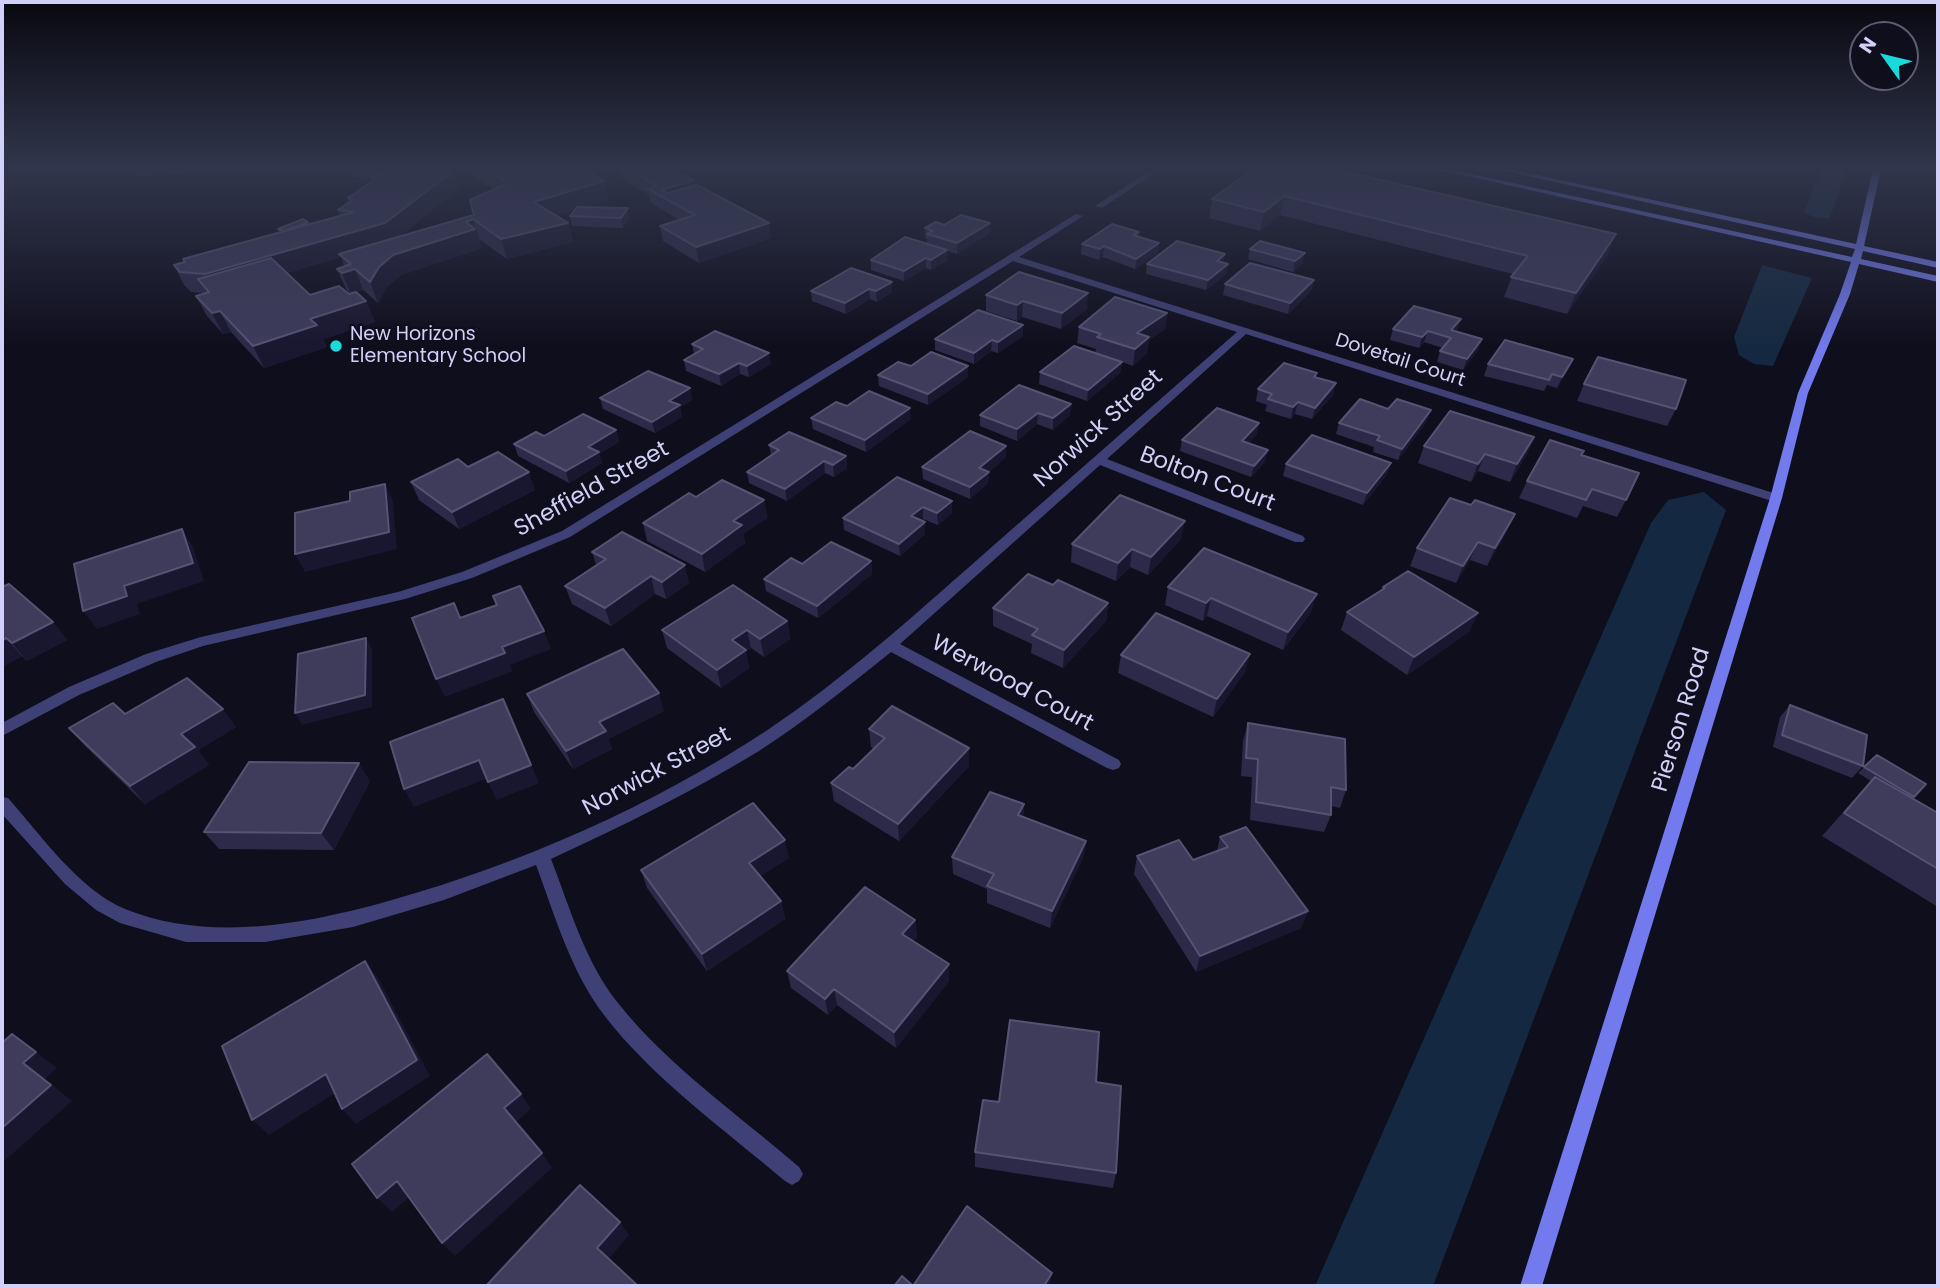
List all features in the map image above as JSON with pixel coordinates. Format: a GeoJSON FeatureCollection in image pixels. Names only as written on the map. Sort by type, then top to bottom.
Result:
{"type":"FeatureCollection","features":[{"type":"Feature","properties":{"kind":"street","name":"Sheffield Street"},"geometry":{"type":"LineString","coordinates":[[2,730],[82,687],[150,658],[201,642],[400,596],[467,575],[541,546],[600,515],[1059,229]]}},
{"type":"Feature","properties":{"kind":"street"},"geometry":{"type":"LineString","coordinates":[[1731,229],[1857,255],[1938,265]]}},
{"type":"Feature","properties":{"kind":"street"},"geometry":{"type":"LineString","coordinates":[[1750,229],[1857,255],[1938,279]]}},
{"type":"Feature","properties":{"kind":"street","name":"Pierson Road"},"geometry":{"type":"LineString","coordinates":[[1531,1286],[1776,498],[1803,393],[1845,294],[1863,229]]}},
{"type":"Feature","properties":{"kind":"street","name":"Dovetail Court"},"geometry":{"type":"LineString","coordinates":[[1014,258],[1776,498]]}},
{"type":"Feature","properties":{"kind":"street","name":"Norwick Street"},"geometry":{"type":"LineString","coordinates":[[2,803],[86,895],[121,916],[165,931],[217,937],[304,932],[364,918],[541,855],[663,798],[753,747],[829,695],[890,645],[1245,330]]}},
{"type":"Feature","properties":{"kind":"street","name":"Bolton Court"},"geometry":{"type":"LineString","coordinates":[[1099,460],[1299,538]]}},
{"type":"Feature","properties":{"kind":"street","name":"Werwood Court"},"geometry":{"type":"LineString","coordinates":[[890,645],[1113,764]]}},
{"type":"Feature","properties":{"kind":"street"},"geometry":{"type":"LineString","coordinates":[[541,855],[579,957],[610,1007],[653,1056],[792,1174]]}},
{"type":"Feature","properties":{"kind":"water"},"geometry":{"type":"Polygon","coordinates":[[[1762,265],[1812,278],[1773,366],[1754,364],[1739,355],[1734,337],[1762,265]]]}},
{"type":"Feature","properties":{"kind":"water"},"geometry":{"type":"Polygon","coordinates":[[[1704,492],[1726,510],[1433,1286],[1315,1286],[1651,523],[1668,500],[1704,492]]]}},
{"type":"Feature","properties":{"kind":"building"},"geometry":{"type":"Polygon","coordinates":[[[292,229],[363,229],[205,274],[180,272],[174,265],[185,262],[183,259],[292,229]]]}},
{"type":"Feature","properties":{"kind":"building"},"geometry":{"type":"Polygon","coordinates":[[[425,229],[475,229],[393,255],[379,267],[370,282],[355,269],[342,273],[337,269],[351,264],[339,254],[425,229]]]}},
{"type":"Feature","properties":{"kind":"building"},"geometry":{"type":"Polygon","coordinates":[[[487,229],[542,229],[501,239],[487,229]]]}},
{"type":"Feature","properties":{"kind":"building"},"geometry":{"type":"Polygon","coordinates":[[[665,229],[750,229],[696,247],[665,229]]]}},
{"type":"Feature","properties":{"kind":"building"},"geometry":{"type":"Polygon","coordinates":[[[928,229],[980,229],[957,243],[927,234],[933,231],[928,229]]]}},
{"type":"Feature","properties":{"kind":"building"},"geometry":{"type":"Polygon","coordinates":[[[1104,229],[1129,229],[1139,232],[1133,235],[1159,243],[1136,259],[1104,246],[1100,249],[1082,244],[1104,229]]]}},
{"type":"Feature","properties":{"kind":"building"},"geometry":{"type":"Polygon","coordinates":[[[1419,229],[1595,229],[1616,234],[1576,293],[1511,277],[1528,256],[1419,229]]]}},
{"type":"Feature","properties":{"kind":"building"},"geometry":{"type":"Polygon","coordinates":[[[905,237],[947,250],[904,271],[871,260],[905,237]]]}},
{"type":"Feature","properties":{"kind":"building"},"geometry":{"type":"Polygon","coordinates":[[[1177,241],[1225,254],[1217,261],[1228,264],[1208,280],[1147,264],[1177,241]]]}},
{"type":"Feature","properties":{"kind":"building"},"geometry":{"type":"Polygon","coordinates":[[[1260,241],[1305,253],[1295,261],[1250,249],[1260,241]]]}},
{"type":"Feature","properties":{"kind":"building"},"geometry":{"type":"Polygon","coordinates":[[[271,258],[310,295],[339,286],[349,294],[356,292],[366,301],[310,319],[317,325],[253,346],[220,311],[212,313],[196,296],[209,292],[198,279],[271,258]]]}},
{"type":"Feature","properties":{"kind":"building"},"geometry":{"type":"Polygon","coordinates":[[[1250,263],[1314,280],[1290,303],[1225,284],[1250,263]]]}},
{"type":"Feature","properties":{"kind":"building"},"geometry":{"type":"Polygon","coordinates":[[[851,268],[892,282],[876,291],[869,289],[845,303],[811,291],[851,268]]]}},
{"type":"Feature","properties":{"kind":"building"},"geometry":{"type":"Polygon","coordinates":[[[1019,272],[1088,293],[1062,313],[1023,301],[1017,305],[986,295],[1019,272]]]}},
{"type":"Feature","properties":{"kind":"building"},"geometry":{"type":"Polygon","coordinates":[[[1115,297],[1167,313],[1137,333],[1149,337],[1135,349],[1097,337],[1101,334],[1079,327],[1115,297]]]}},
{"type":"Feature","properties":{"kind":"building"},"geometry":{"type":"Polygon","coordinates":[[[1414,306],[1461,319],[1451,330],[1482,339],[1467,359],[1440,351],[1451,338],[1428,331],[1422,337],[1393,329],[1414,306]]]}},
{"type":"Feature","properties":{"kind":"building"},"geometry":{"type":"Polygon","coordinates":[[[978,310],[1023,325],[998,342],[992,340],[974,353],[935,339],[978,310]]]}},
{"type":"Feature","properties":{"kind":"building"},"geometry":{"type":"Polygon","coordinates":[[[715,331],[769,353],[747,366],[739,363],[719,374],[684,360],[703,349],[692,344],[715,331]]]}},
{"type":"Feature","properties":{"kind":"building"},"geometry":{"type":"Polygon","coordinates":[[[1505,340],[1573,359],[1562,377],[1552,374],[1549,380],[1488,364],[1505,340]]]}},
{"type":"Feature","properties":{"kind":"building"},"geometry":{"type":"Polygon","coordinates":[[[1074,346],[1122,362],[1088,390],[1040,372],[1074,346]]]}},
{"type":"Feature","properties":{"kind":"building"},"geometry":{"type":"Polygon","coordinates":[[[931,352],[968,366],[928,394],[878,375],[898,362],[911,366],[931,352]]]}},
{"type":"Feature","properties":{"kind":"building"},"geometry":{"type":"Polygon","coordinates":[[[1598,357],[1686,380],[1676,409],[1584,384],[1598,357]]]}},
{"type":"Feature","properties":{"kind":"building"},"geometry":{"type":"Polygon","coordinates":[[[1284,363],[1317,373],[1314,377],[1336,383],[1315,408],[1298,402],[1293,407],[1268,399],[1272,394],[1258,389],[1284,363]]]}},
{"type":"Feature","properties":{"kind":"building"},"geometry":{"type":"Polygon","coordinates":[[[648,371],[690,388],[669,401],[680,405],[652,422],[600,398],[648,371]]]}},
{"type":"Feature","properties":{"kind":"building"},"geometry":{"type":"Polygon","coordinates":[[[1019,385],[1071,404],[1053,418],[1038,413],[1017,429],[980,415],[1019,385]]]}},
{"type":"Feature","properties":{"kind":"building"},"geometry":{"type":"Polygon","coordinates":[[[869,391],[910,408],[865,440],[811,418],[836,402],[847,406],[869,391]]]}},
{"type":"Feature","properties":{"kind":"building"},"geometry":{"type":"Polygon","coordinates":[[[1360,399],[1388,409],[1397,399],[1431,410],[1402,449],[1377,440],[1380,436],[1339,423],[1360,399]]]}},
{"type":"Feature","properties":{"kind":"building"},"geometry":{"type":"Polygon","coordinates":[[[1217,408],[1259,423],[1242,441],[1268,450],[1254,466],[1182,440],[1217,408]]]}},
{"type":"Feature","properties":{"kind":"building"},"geometry":{"type":"Polygon","coordinates":[[[1450,411],[1534,437],[1517,464],[1485,454],[1478,464],[1424,446],[1450,411]]]}},
{"type":"Feature","properties":{"kind":"building"},"geometry":{"type":"Polygon","coordinates":[[[583,414],[616,430],[588,447],[599,452],[566,471],[514,444],[536,432],[544,436],[583,414]]]}},
{"type":"Feature","properties":{"kind":"building"},"geometry":{"type":"Polygon","coordinates":[[[970,431],[1006,446],[979,468],[989,472],[970,487],[922,467],[970,431]]]}},
{"type":"Feature","properties":{"kind":"building"},"geometry":{"type":"Polygon","coordinates":[[[789,432],[846,456],[833,465],[824,461],[785,489],[747,472],[779,450],[769,445],[789,432]]]}},
{"type":"Feature","properties":{"kind":"building"},"geometry":{"type":"Polygon","coordinates":[[[1312,435],[1391,463],[1367,493],[1286,464],[1312,435]]]}},
{"type":"Feature","properties":{"kind":"building"},"geometry":{"type":"Polygon","coordinates":[[[1550,440],[1584,451],[1581,455],[1639,473],[1626,500],[1592,489],[1586,500],[1527,481],[1550,440]]]}},
{"type":"Feature","properties":{"kind":"building"},"geometry":{"type":"Polygon","coordinates":[[[498,452],[529,472],[452,512],[411,482],[458,459],[468,467],[498,452]]]}},
{"type":"Feature","properties":{"kind":"building"},"geometry":{"type":"Polygon","coordinates":[[[897,477],[952,501],[937,513],[923,507],[911,516],[925,522],[899,544],[843,518],[897,477]]]}},
{"type":"Feature","properties":{"kind":"building"},"geometry":{"type":"Polygon","coordinates":[[[722,480],[764,500],[733,521],[742,525],[702,554],[643,523],[689,493],[696,497],[722,480]]]}},
{"type":"Feature","properties":{"kind":"building"},"geometry":{"type":"Polygon","coordinates":[[[385,484],[389,532],[295,554],[295,513],[350,501],[350,492],[385,484]]]}},
{"type":"Feature","properties":{"kind":"building"},"geometry":{"type":"Polygon","coordinates":[[[1120,495],[1185,521],[1151,557],[1132,549],[1118,563],[1072,544],[1120,495]]]}},
{"type":"Feature","properties":{"kind":"building"},"geometry":{"type":"Polygon","coordinates":[[[1450,498],[1471,505],[1475,500],[1515,514],[1495,548],[1478,542],[1463,566],[1417,548],[1450,498]]]}},
{"type":"Feature","properties":{"kind":"building"},"geometry":{"type":"Polygon","coordinates":[[[182,529],[193,563],[124,586],[127,596],[83,611],[74,564],[182,529]]]}},
{"type":"Feature","properties":{"kind":"building"},"geometry":{"type":"Polygon","coordinates":[[[622,532],[685,565],[662,582],[651,576],[605,608],[565,586],[606,559],[592,552],[622,532]]]}},
{"type":"Feature","properties":{"kind":"building"},"geometry":{"type":"Polygon","coordinates":[[[831,542],[871,561],[817,606],[764,579],[791,558],[802,564],[831,542]]]}},
{"type":"Feature","properties":{"kind":"building"},"geometry":{"type":"Polygon","coordinates":[[[1204,548],[1317,594],[1288,632],[1211,598],[1206,603],[1168,587],[1204,548]]]}},
{"type":"Feature","properties":{"kind":"building"},"geometry":{"type":"Polygon","coordinates":[[[1408,571],[1478,613],[1414,657],[1347,612],[1408,571]]]}},
{"type":"Feature","properties":{"kind":"building"},"geometry":{"type":"Polygon","coordinates":[[[1028,574],[1053,585],[1058,580],[1108,603],[1064,650],[1032,635],[1038,629],[993,608],[1028,574]]]}},
{"type":"Feature","properties":{"kind":"building"},"geometry":{"type":"Polygon","coordinates":[[[9,584],[53,622],[12,643],[6,638],[2,641],[2,587],[9,584]]]}},
{"type":"Feature","properties":{"kind":"building"},"geometry":{"type":"Polygon","coordinates":[[[733,585],[787,621],[760,639],[747,630],[732,640],[746,650],[717,670],[662,630],[733,585]]]}},
{"type":"Feature","properties":{"kind":"building"},"geometry":{"type":"Polygon","coordinates":[[[520,586],[544,631],[502,647],[505,653],[436,679],[412,618],[454,603],[460,618],[497,605],[493,596],[520,586]]]}},
{"type":"Feature","properties":{"kind":"building"},"geometry":{"type":"Polygon","coordinates":[[[1156,613],[1250,654],[1217,699],[1121,655],[1156,613]]]}},
{"type":"Feature","properties":{"kind":"building"},"geometry":{"type":"Polygon","coordinates":[[[366,638],[365,695],[295,713],[298,654],[366,638]]]}},
{"type":"Feature","properties":{"kind":"building"},"geometry":{"type":"Polygon","coordinates":[[[623,649],[659,693],[599,722],[606,731],[566,751],[527,694],[623,649]]]}},
{"type":"Feature","properties":{"kind":"building"},"geometry":{"type":"Polygon","coordinates":[[[187,678],[223,709],[181,734],[195,747],[130,786],[69,728],[113,703],[125,714],[187,678]]]}},
{"type":"Feature","properties":{"kind":"building"},"geometry":{"type":"Polygon","coordinates":[[[503,699],[531,765],[488,782],[479,760],[404,789],[390,742],[503,699]]]}},
{"type":"Feature","properties":{"kind":"building"},"geometry":{"type":"Polygon","coordinates":[[[1790,705],[1867,735],[1863,766],[1782,735],[1790,705]]]}},
{"type":"Feature","properties":{"kind":"building"},"geometry":{"type":"Polygon","coordinates":[[[892,706],[969,748],[898,824],[831,783],[849,767],[853,769],[885,738],[869,729],[892,706]]]}},
{"type":"Feature","properties":{"kind":"building"},"geometry":{"type":"Polygon","coordinates":[[[1248,723],[1345,739],[1346,790],[1331,787],[1331,815],[1256,802],[1258,759],[1246,758],[1248,723]]]}},
{"type":"Feature","properties":{"kind":"building"},"geometry":{"type":"Polygon","coordinates":[[[1877,755],[1926,784],[1914,797],[1864,767],[1877,755]]]}},
{"type":"Feature","properties":{"kind":"building"},"geometry":{"type":"Polygon","coordinates":[[[249,762],[359,763],[321,833],[204,832],[249,762]]]}},
{"type":"Feature","properties":{"kind":"building"},"geometry":{"type":"Polygon","coordinates":[[[1875,777],[1938,813],[1938,869],[1844,813],[1875,777]]]}},
{"type":"Feature","properties":{"kind":"building"},"geometry":{"type":"Polygon","coordinates":[[[990,792],[1024,804],[1018,815],[1086,841],[1052,911],[987,886],[994,874],[952,857],[990,792]]]}},
{"type":"Feature","properties":{"kind":"building"},"geometry":{"type":"Polygon","coordinates":[[[753,803],[785,840],[749,863],[781,901],[702,954],[641,870],[753,803]]]}},
{"type":"Feature","properties":{"kind":"building"},"geometry":{"type":"Polygon","coordinates":[[[1246,827],[1308,911],[1200,956],[1137,856],[1179,840],[1193,860],[1228,847],[1220,837],[1246,827]]]}},
{"type":"Feature","properties":{"kind":"building"},"geometry":{"type":"Polygon","coordinates":[[[865,887],[915,920],[902,934],[949,964],[894,1032],[834,989],[825,999],[787,971],[865,887]]]}},
{"type":"Feature","properties":{"kind":"building"},"geometry":{"type":"Polygon","coordinates":[[[365,961],[417,1060],[342,1109],[326,1074],[252,1120],[222,1046],[365,961]]]}},
{"type":"Feature","properties":{"kind":"building"},"geometry":{"type":"Polygon","coordinates":[[[1010,1020],[1099,1032],[1096,1082],[1121,1086],[1116,1173],[975,1152],[983,1100],[999,1102],[1010,1020]]]}},
{"type":"Feature","properties":{"kind":"building"},"geometry":{"type":"Polygon","coordinates":[[[12,1034],[36,1052],[23,1063],[51,1085],[2,1128],[2,1043],[12,1034]]]}},
{"type":"Feature","properties":{"kind":"building"},"geometry":{"type":"Polygon","coordinates":[[[487,1054],[521,1094],[504,1108],[542,1153],[442,1243],[397,1181],[377,1198],[352,1164],[487,1054]]]}},
{"type":"Feature","properties":{"kind":"building"},"geometry":{"type":"Polygon","coordinates":[[[580,1185],[620,1222],[597,1248],[638,1286],[486,1286],[580,1185]]]}},
{"type":"Feature","properties":{"kind":"building"},"geometry":{"type":"Polygon","coordinates":[[[967,1206],[1052,1273],[1044,1286],[913,1286],[967,1206]]]}},
{"type":"Feature","properties":{"kind":"building"},"geometry":{"type":"Polygon","coordinates":[[[902,1276],[913,1286],[894,1286],[902,1276]]]}},
{"type":"Feature","properties":{"kind":"place","name":"New Horizons Elementary School"},"geometry":{"type":"Point","coordinates":[336,346]}}]}
